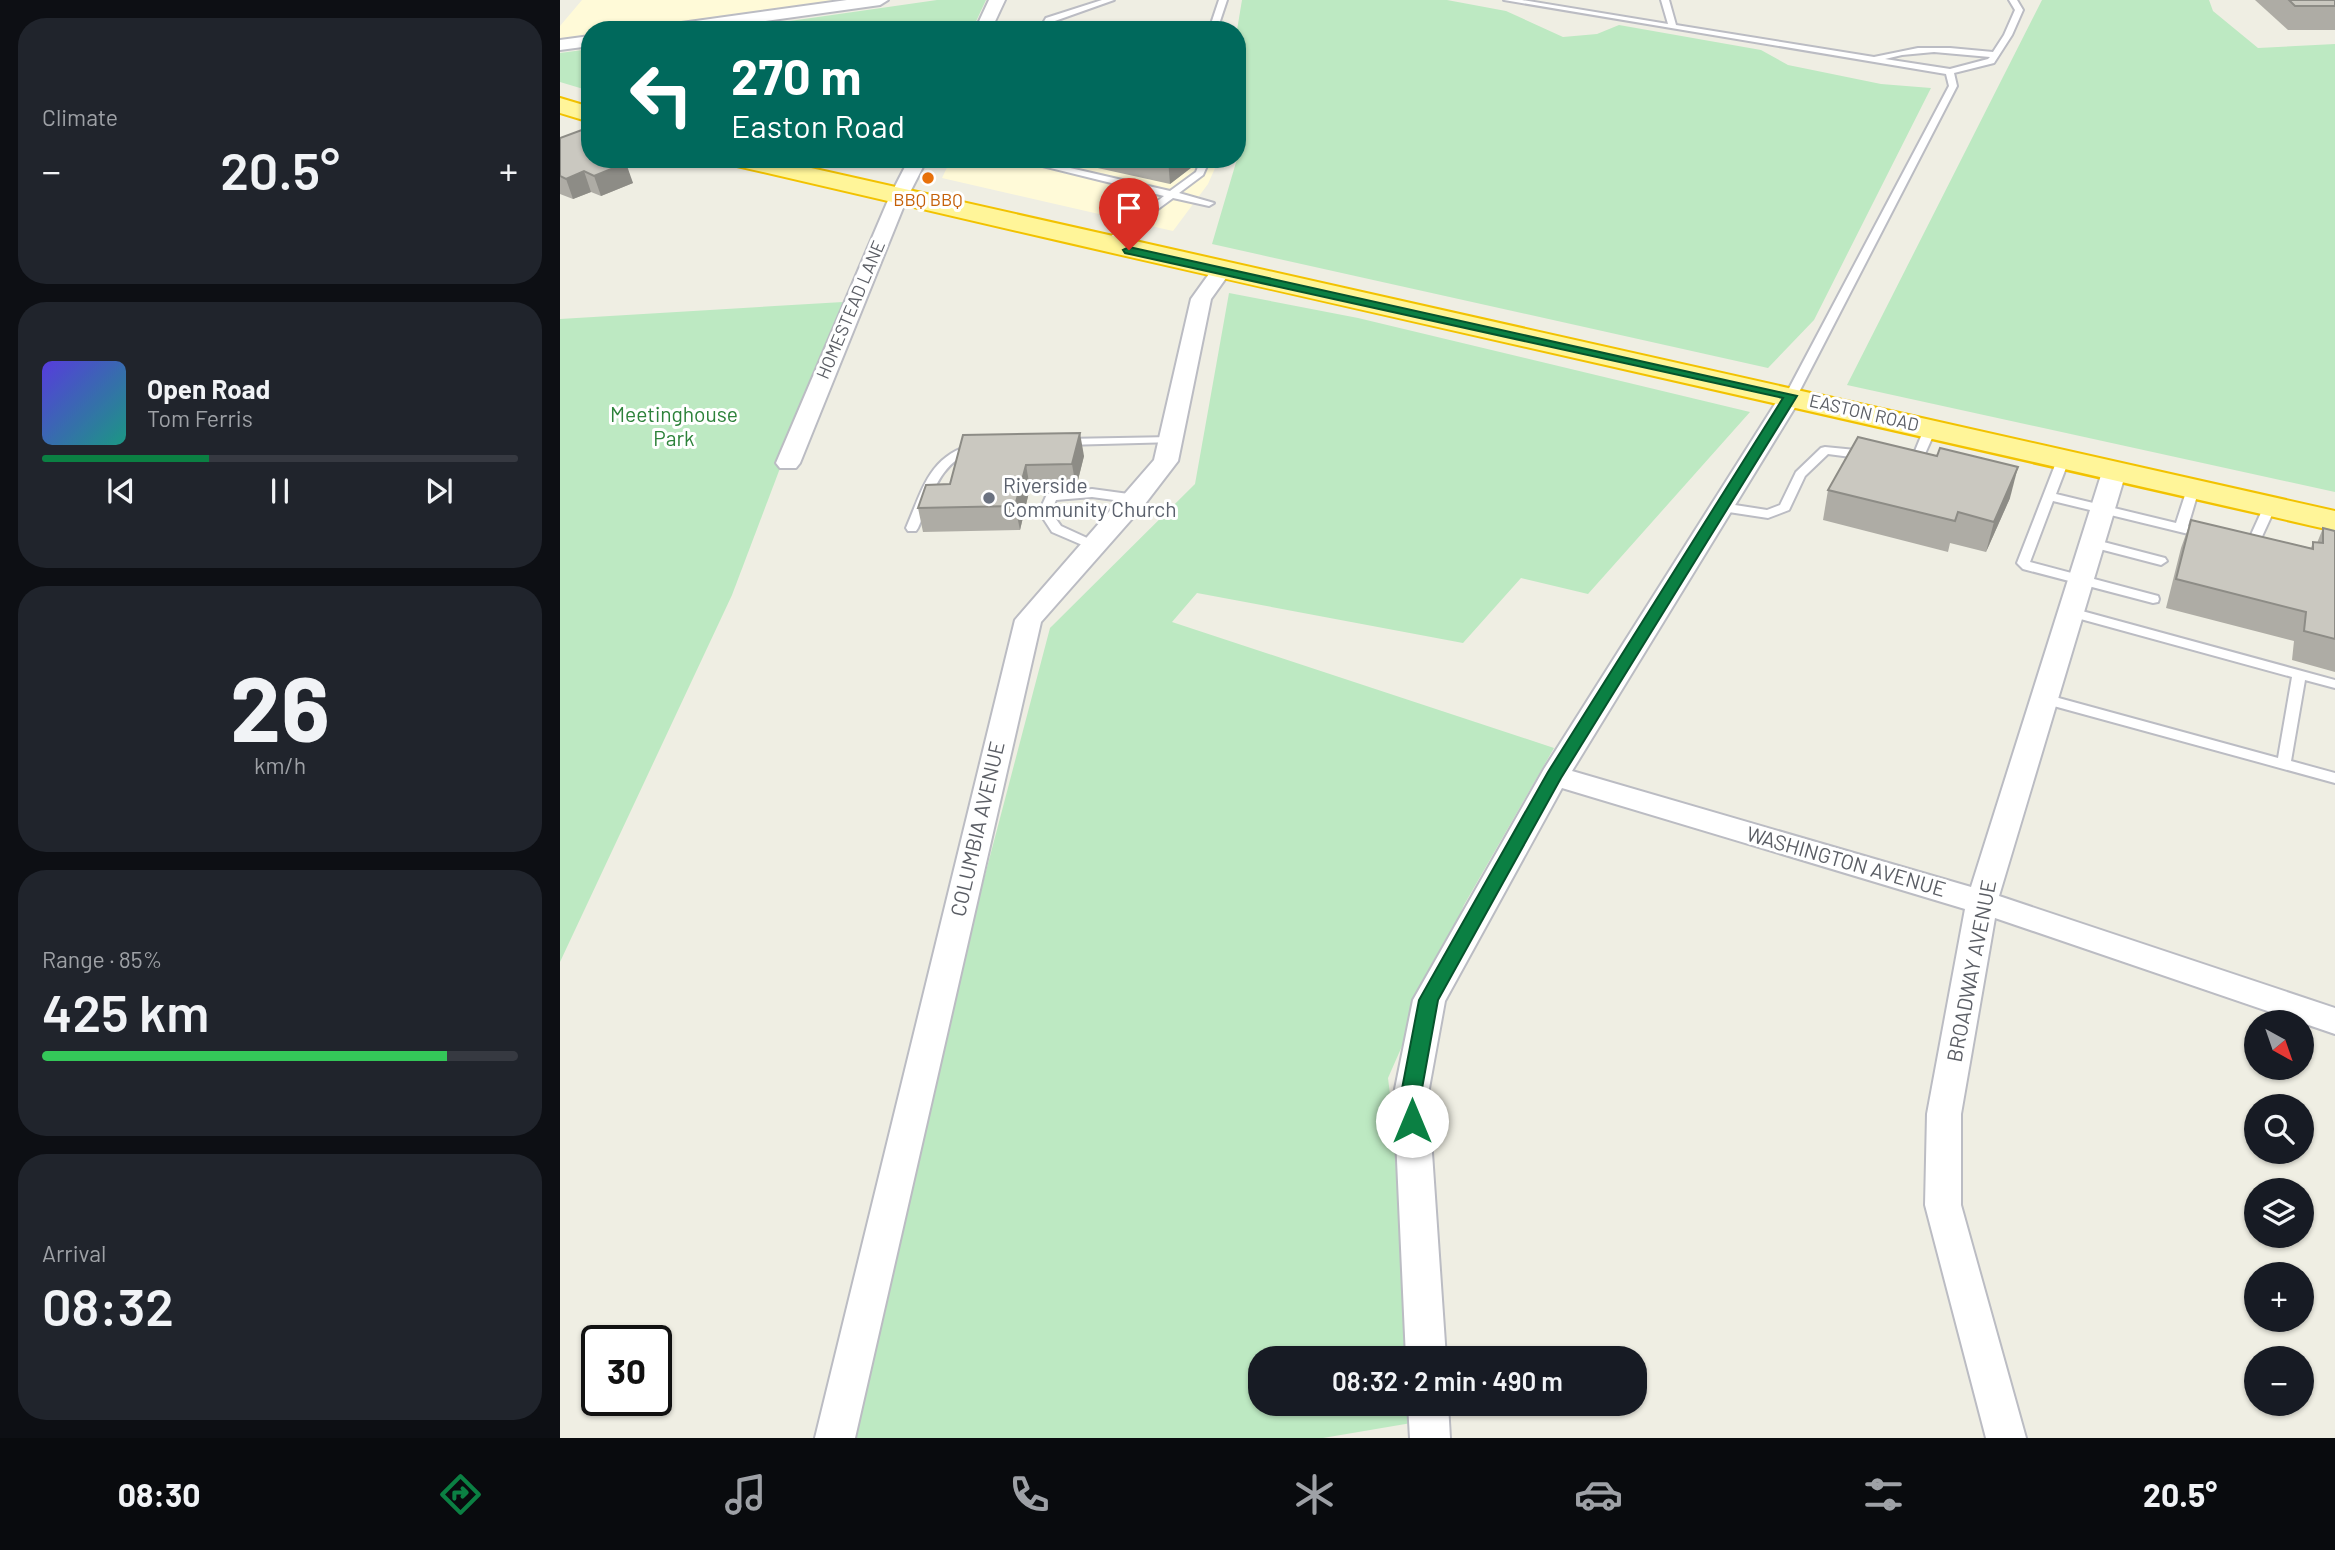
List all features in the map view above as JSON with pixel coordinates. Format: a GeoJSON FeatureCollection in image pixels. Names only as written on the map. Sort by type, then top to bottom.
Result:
{"type":"FeatureCollection","features":[{"type":"Feature","properties":{"kind":"highway"},"geometry":{"type":"LineString","coordinates":[[560,105],[581,112]]}},
{"type":"Feature","properties":{"kind":"highway","name":"EASTON ROAD"},"geometry":{"type":"LineString","coordinates":[[774,168],[1105,245],[1790,396],[2335,521]]}},
{"type":"Feature","properties":{"kind":"street"},"geometry":{"type":"LineString","coordinates":[[731,21],[880,0]]}},
{"type":"Feature","properties":{"kind":"street"},"geometry":{"type":"LineString","coordinates":[[987,21],[998,0]]}},
{"type":"Feature","properties":{"kind":"street"},"geometry":{"type":"LineString","coordinates":[[560,45],[581,42]]}},
{"type":"Feature","properties":{"kind":"street","name":"HOMESTEAD LANE"},"geometry":{"type":"LineString","coordinates":[[788,463],[898,198],[913,168]]}},
{"type":"Feature","properties":{"kind":"street","name":"COLUMBIA AVENUE"},"geometry":{"type":"LineString","coordinates":[[835,1438],[1028,620],[1136,499],[1166,461],[1201,299],[1222,271]]}},
{"type":"Feature","properties":{"kind":"street"},"geometry":{"type":"LineString","coordinates":[[1425,1346],[1411,1094],[1429,1000],[1554,776],[1790,396]]}},
{"type":"Feature","properties":{"kind":"street","name":"BROADWAY AVENUE"},"geometry":{"type":"LineString","coordinates":[[2006,1438],[1943,1205],[1944,1114],[1982,902],[2114,472]]}},
{"type":"Feature","properties":{"kind":"street","name":"WASHINGTON AVENUE"},"geometry":{"type":"LineString","coordinates":[[1554,776],[1982,902],[2335,1021]]}},
{"type":"Feature","properties":{"kind":"street"},"geometry":{"type":"LineString","coordinates":[[1429,1416],[1430,1438]]}},
{"type":"Feature","properties":{"kind":"lane"},"geometry":{"type":"LineString","coordinates":[[1048,21],[1110,0]]}},
{"type":"Feature","properties":{"kind":"lane"},"geometry":{"type":"LineString","coordinates":[[1216,21],[1223,0]]}},
{"type":"Feature","properties":{"kind":"lane"},"geometry":{"type":"LineString","coordinates":[[1508,0],[1950,72],[1991,61],[2019,10],[2013,0]]}},
{"type":"Feature","properties":{"kind":"lane"},"geometry":{"type":"LineString","coordinates":[[1665,0],[1674,27]]}},
{"type":"Feature","properties":{"kind":"lane"},"geometry":{"type":"LineString","coordinates":[[1874,60],[1891,52],[1972,52],[1995,55]]}},
{"type":"Feature","properties":{"kind":"lane"},"geometry":{"type":"LineString","coordinates":[[1790,396],[1953,86],[1950,72]]}},
{"type":"Feature","properties":{"kind":"lane"},"geometry":{"type":"LineString","coordinates":[[1058,168],[1209,202]]}},
{"type":"Feature","properties":{"kind":"lane"},"geometry":{"type":"LineString","coordinates":[[1105,245],[1200,173],[1202,168]]}},
{"type":"Feature","properties":{"kind":"lane"},"geometry":{"type":"LineString","coordinates":[[1722,507],[1768,514],[1785,507],[1800,475],[1825,450],[1882,457],[1920,454],[1930,429]]}},
{"type":"Feature","properties":{"kind":"lane"},"geometry":{"type":"LineString","coordinates":[[1048,443],[1172,440]]}},
{"type":"Feature","properties":{"kind":"lane"},"geometry":{"type":"LineString","coordinates":[[912,528],[942,462],[962,449],[984,446]]}},
{"type":"Feature","properties":{"kind":"lane"},"geometry":{"type":"LineString","coordinates":[[2063,460],[2023,562],[2027,566],[2153,599]]}},
{"type":"Feature","properties":{"kind":"lane"},"geometry":{"type":"LineString","coordinates":[[2181,528],[2193,489]]}},
{"type":"Feature","properties":{"kind":"lane"},"geometry":{"type":"LineString","coordinates":[[1094,546],[1056,529],[1045,512],[1051,497],[1093,493],[1136,499]]}},
{"type":"Feature","properties":{"kind":"lane"},"geometry":{"type":"LineString","coordinates":[[2049,496],[2245,544],[2255,540],[2270,506]]}},
{"type":"Feature","properties":{"kind":"lane"},"geometry":{"type":"LineString","coordinates":[[2092,543],[2161,561]]}},
{"type":"Feature","properties":{"kind":"lane"},"geometry":{"type":"LineString","coordinates":[[2071,612],[2335,684]]}},
{"type":"Feature","properties":{"kind":"lane"},"geometry":{"type":"LineString","coordinates":[[2284,763],[2299,675]]}},
{"type":"Feature","properties":{"kind":"lane"},"geometry":{"type":"LineString","coordinates":[[2045,699],[2335,778]]}},
{"type":"Feature","properties":{"kind":"shaded area"},"geometry":{"type":"Polygon","coordinates":[[[582,0],[844,0],[692,21],[581,21],[581,36],[560,39],[560,26],[582,0]]]}},
{"type":"Feature","properties":{"kind":"shaded area"},"geometry":{"type":"Polygon","coordinates":[[[947,168],[1215,168],[1208,184],[1173,231],[942,178],[947,168]]]}},
{"type":"Feature","properties":{"kind":"green space"},"geometry":{"type":"Polygon","coordinates":[[[937,0],[986,0],[976,21],[790,21],[937,0]]]}},
{"type":"Feature","properties":{"kind":"green space"},"geometry":{"type":"Polygon","coordinates":[[[1242,0],[1447,0],[1506,11],[1563,37],[1597,34],[1619,25],[1761,50],[1788,65],[1881,84],[1931,88],[1814,320],[1768,368],[1212,244],[1234,168],[1246,168],[1246,21],[1238,21],[1242,0]]]}},
{"type":"Feature","properties":{"kind":"green space"},"geometry":{"type":"Polygon","coordinates":[[[2042,0],[2209,0],[2213,11],[2258,48],[2335,44],[2335,492],[1847,385],[2042,0]]]}},
{"type":"Feature","properties":{"kind":"green space"},"geometry":{"type":"Polygon","coordinates":[[[581,50],[581,88],[560,82],[560,53],[581,50]]]}},
{"type":"Feature","properties":{"kind":"green space"},"geometry":{"type":"Polygon","coordinates":[[[1229,293],[1358,318],[1750,412],[1588,594],[1521,578],[1463,643],[1197,593],[1172,622],[1554,748],[1464,905],[1388,1078],[1421,1346],[1248,1346],[1248,1416],[1428,1416],[1429,1420],[1323,1438],[837,1438],[1050,628],[1195,484],[1229,293]]]}},
{"type":"Feature","properties":{"kind":"green space","name":"Meetinghouse Park"},"geometry":{"type":"Polygon","coordinates":[[[843,302],[732,595],[560,962],[560,319],[843,302]]]}},
{"type":"Feature","properties":{"kind":"building"},"geometry":{"type":"Polygon","coordinates":[[[2289,0],[2335,0],[2335,6],[2295,6],[2289,0]]]}},
{"type":"Feature","properties":{"kind":"building"},"geometry":{"type":"Polygon","coordinates":[[[581,130],[581,168],[614,168],[594,176],[584,171],[566,179],[560,176],[560,138],[581,130]]]}},
{"type":"Feature","properties":{"kind":"building"},"geometry":{"type":"Polygon","coordinates":[[[1080,433],[1072,464],[1026,465],[1015,506],[918,508],[926,485],[950,484],[963,435],[1080,433]]]}},
{"type":"Feature","properties":{"kind":"building"},"geometry":{"type":"Polygon","coordinates":[[[1858,437],[1937,456],[1940,448],[2018,467],[1994,522],[1958,512],[1955,521],[1828,490],[1858,437]]]}},
{"type":"Feature","properties":{"kind":"building"},"geometry":{"type":"Polygon","coordinates":[[[2191,520],[2313,549],[2313,542],[2323,543],[2323,528],[2335,531],[2335,639],[2304,631],[2306,612],[2176,579],[2191,520]]]}},
{"type":"Feature","properties":{"kind":"place","name":"BBQ BBQ"},"geometry":{"type":"Point","coordinates":[928,178]}},
{"type":"Feature","properties":{"kind":"place","name":"Riverside Community Church"},"geometry":{"type":"Point","coordinates":[989,498]}},
{"type":"Feature","properties":{"kind":"route"},"geometry":{"type":"LineString","coordinates":[[1129,250],[1790,396],[1554,776],[1429,1000],[1411,1094],[1412,1121]]}}]}
